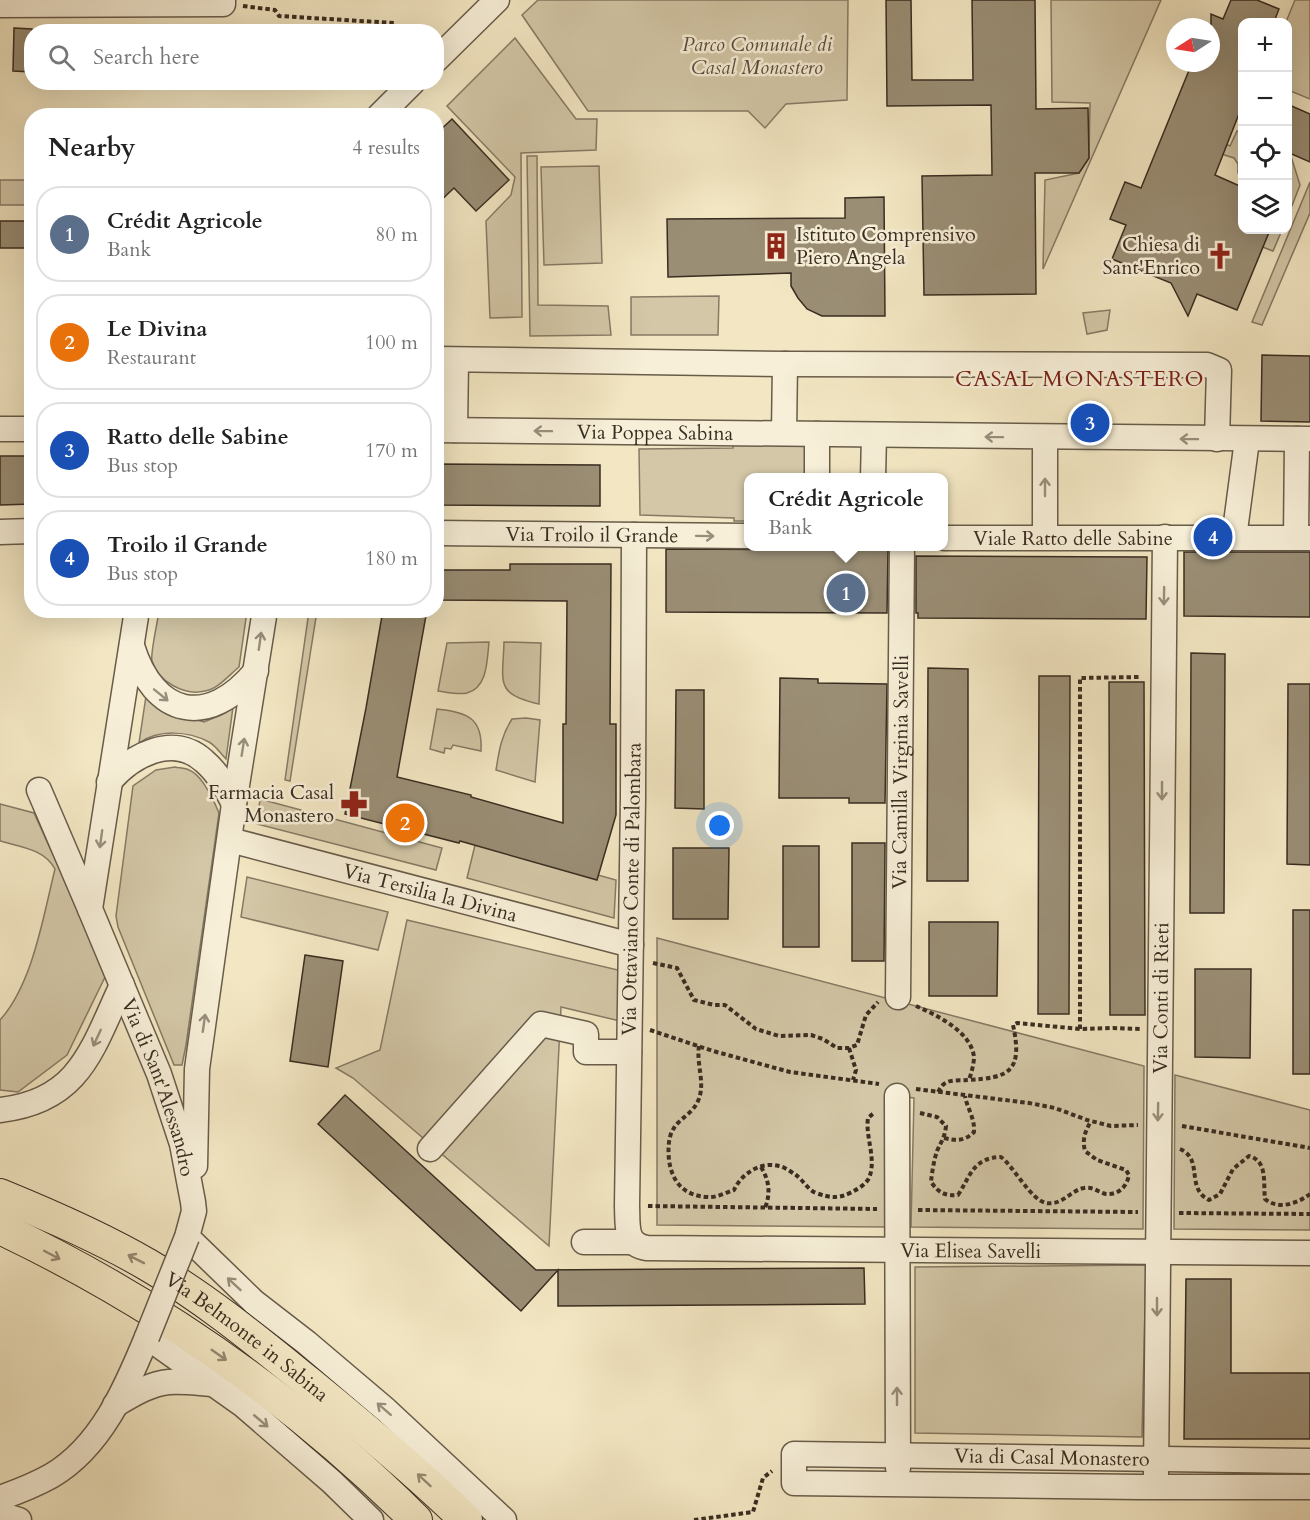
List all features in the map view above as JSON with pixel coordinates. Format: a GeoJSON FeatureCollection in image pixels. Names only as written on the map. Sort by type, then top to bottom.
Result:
{"type":"FeatureCollection","features":[{"type":"Feature","properties":{"kind":"main road","name":"Via Belmonte in Sabina"},"geometry":{"type":"LineString","coordinates":[[0,1195],[43,1213],[147,1264],[222,1315],[268,1349],[376,1438],[466,1520]]}},
{"type":"Feature","properties":{"kind":"main road","name":"Via Belmonte in Sabina"},"geometry":{"type":"LineString","coordinates":[[0,1228],[141,1304],[230,1362],[338,1448],[416,1520]]}},
{"type":"Feature","properties":{"kind":"street"},"geometry":{"type":"LineString","coordinates":[[444,52],[497,0]]}},
{"type":"Feature","properties":{"kind":"street"},"geometry":{"type":"LineString","coordinates":[[0,5],[223,2]]}},
{"type":"Feature","properties":{"kind":"street"},"geometry":{"type":"LineString","coordinates":[[387,108],[405,90]]}},
{"type":"Feature","properties":{"kind":"street"},"geometry":{"type":"LineString","coordinates":[[446,430],[446,359],[785,364],[1207,365],[1219,370],[1217,439]]}},
{"type":"Feature","properties":{"kind":"street"},"geometry":{"type":"LineString","coordinates":[[784,433],[785,364]]}},
{"type":"Feature","properties":{"kind":"street"},"geometry":{"type":"LineString","coordinates":[[0,429],[24,429]]}},
{"type":"Feature","properties":{"kind":"street","name":"Via Poppea Sabina"},"geometry":{"type":"LineString","coordinates":[[446,430],[874,435]]}},
{"type":"Feature","properties":{"kind":"street"},"geometry":{"type":"LineString","coordinates":[[817,434],[817,473]]}},
{"type":"Feature","properties":{"kind":"street"},"geometry":{"type":"LineString","coordinates":[[873,473],[874,435],[1304,439],[1303,538]]}},
{"type":"Feature","properties":{"kind":"street"},"geometry":{"type":"LineString","coordinates":[[1044,537],[1045,437]]}},
{"type":"Feature","properties":{"kind":"street"},"geometry":{"type":"LineString","coordinates":[[1234,538],[1247,440]]}},
{"type":"Feature","properties":{"kind":"street"},"geometry":{"type":"LineString","coordinates":[[0,532],[24,531]]}},
{"type":"Feature","properties":{"kind":"street","name":"Via Troilo il Grande"},"geometry":{"type":"LineString","coordinates":[[444,533],[744,536]]}},
{"type":"Feature","properties":{"kind":"street","name":"Via Ottaviano Conte di Palombara"},"geometry":{"type":"LineString","coordinates":[[633,1242],[628,1234],[627,1206],[634,535]]}},
{"type":"Feature","properties":{"kind":"street","name":"Via Conti di Rieti"},"geometry":{"type":"LineString","coordinates":[[1155,1487],[1164,537]]}},
{"type":"Feature","properties":{"kind":"street","name":"Viale Ratto delle Sabine"},"geometry":{"type":"LineString","coordinates":[[948,538],[1303,538]]}},
{"type":"Feature","properties":{"kind":"street","name":"Via Camilla Virginia Savelli"},"geometry":{"type":"LineString","coordinates":[[898,997],[902,551]]}},
{"type":"Feature","properties":{"kind":"street"},"geometry":{"type":"LineString","coordinates":[[90,909],[136,618]]}},
{"type":"Feature","properties":{"kind":"street"},"geometry":{"type":"LineString","coordinates":[[194,1202],[196,1081],[234,804],[264,618]]}},
{"type":"Feature","properties":{"kind":"street"},"geometry":{"type":"LineString","coordinates":[[132,646],[140,668],[157,693],[166,700],[188,707],[213,705],[225,700],[239,690],[256,671]]}},
{"type":"Feature","properties":{"kind":"street"},"geometry":{"type":"LineString","coordinates":[[109,782],[127,763],[140,755],[158,749],[182,750],[203,759],[225,786],[234,804]]}},
{"type":"Feature","properties":{"kind":"street","name":"Via di Sant'Alessandro"},"geometry":{"type":"LineString","coordinates":[[0,1498],[51,1476],[70,1463],[93,1439],[129,1380],[187,1237],[194,1202],[182,1144],[159,1074],[39,790]]}},
{"type":"Feature","properties":{"kind":"street","name":"Via Tersilia la Divina"},"geometry":{"type":"LineString","coordinates":[[230,840],[631,952]]}},
{"type":"Feature","properties":{"kind":"street"},"geometry":{"type":"LineString","coordinates":[[0,1110],[37,1102],[67,1083],[90,1053],[122,985]]}},
{"type":"Feature","properties":{"kind":"street"},"geometry":{"type":"LineString","coordinates":[[430,1149],[542,1024],[586,1034],[586,1052],[629,1052]]}},
{"type":"Feature","properties":{"kind":"street"},"geometry":{"type":"LineString","coordinates":[[159,1074],[176,1081],[196,1081]]}},
{"type":"Feature","properties":{"kind":"street"},"geometry":{"type":"LineString","coordinates":[[898,1485],[896,1210],[899,1090]]}},
{"type":"Feature","properties":{"kind":"street"},"geometry":{"type":"LineString","coordinates":[[187,1237],[254,1302],[307,1343],[386,1410],[504,1520]]}},
{"type":"Feature","properties":{"kind":"street","name":"Via Elisea Savelli"},"geometry":{"type":"LineString","coordinates":[[585,1242],[633,1242],[647,1248],[1310,1253]]}},
{"type":"Feature","properties":{"kind":"street"},"geometry":{"type":"LineString","coordinates":[[147,1337],[215,1384],[283,1439],[371,1520]]}},
{"type":"Feature","properties":{"kind":"street"},"geometry":{"type":"LineString","coordinates":[[115,1405],[142,1390],[159,1384],[171,1382],[215,1384]]}},
{"type":"Feature","properties":{"kind":"street"},"geometry":{"type":"LineString","coordinates":[[794,1454],[794,1483],[1310,1487]]}},
{"type":"Feature","properties":{"kind":"street","name":"Via di Casal Monastero"},"geometry":{"type":"LineString","coordinates":[[794,1454],[1310,1461]]}},
{"type":"Feature","properties":{"kind":"street"},"geometry":{"type":"LineString","coordinates":[[0,1514],[19,1520]]}},
{"type":"Feature","properties":{"kind":"path"},"geometry":{"type":"LineString","coordinates":[[223,2],[274,10],[279,16],[395,24]]}},
{"type":"Feature","properties":{"kind":"path"},"geometry":{"type":"LineString","coordinates":[[1080,1029],[1080,678],[1163,677]]}},
{"type":"Feature","properties":{"kind":"path"},"geometry":{"type":"LineString","coordinates":[[631,952],[676,968],[694,1000],[725,1005],[756,1029],[779,1036],[811,1035],[837,1048],[857,1045],[866,1015],[878,1001],[898,997],[947,1020],[968,1041],[974,1057],[969,1080]]}},
{"type":"Feature","properties":{"kind":"path"},"geometry":{"type":"LineString","coordinates":[[938,1092],[944,1083],[952,1080],[996,1078],[1006,1074],[1014,1064],[1017,1045],[1013,1025],[1017,1023],[1080,1029],[1113,1028],[1160,1031]]}},
{"type":"Feature","properties":{"kind":"path"},"geometry":{"type":"LineString","coordinates":[[629,1025],[657,1031],[712,1051],[790,1072],[853,1080],[899,1090],[1029,1102],[1111,1126],[1158,1124],[1190,1126],[1310,1148]]}},
{"type":"Feature","properties":{"kind":"path"},"geometry":{"type":"LineString","coordinates":[[849,1048],[856,1070],[853,1080]]}},
{"type":"Feature","properties":{"kind":"path"},"geometry":{"type":"LineString","coordinates":[[944,1138],[967,1139],[974,1132],[974,1123],[964,1096]]}},
{"type":"Feature","properties":{"kind":"path"},"geometry":{"type":"LineString","coordinates":[[1158,1148],[1178,1149],[1185,1152],[1194,1166],[1195,1185],[1202,1196],[1209,1200],[1220,1194],[1233,1169],[1250,1156],[1258,1158],[1263,1165],[1265,1199],[1271,1204],[1283,1205],[1300,1202],[1310,1194]]}},
{"type":"Feature","properties":{"kind":"path"},"geometry":{"type":"LineString","coordinates":[[761,1167],[770,1194],[765,1208]]}},
{"type":"Feature","properties":{"kind":"path"},"geometry":{"type":"LineString","coordinates":[[627,1206],[1310,1214]]}},
{"type":"Feature","properties":{"kind":"path"},"geometry":{"type":"LineString","coordinates":[[694,1520],[753,1512],[763,1478],[794,1454]]}},
{"type":"Feature","properties":{"kind":"green space","name":"Parco Comunale di Casal Monastero"},"geometry":{"type":"Polygon","coordinates":[[[538,0],[848,0],[847,100],[786,104],[765,128],[748,111],[588,111],[522,15],[538,0]]]}},
{"type":"Feature","properties":{"kind":"green space"},"geometry":{"type":"Polygon","coordinates":[[[1051,0],[1161,0],[1043,269],[1045,180],[1079,173],[1089,158],[1090,103],[1052,102],[1051,0]]]}},
{"type":"Feature","properties":{"kind":"green space"},"geometry":{"type":"Polygon","coordinates":[[[1295,0],[1310,0],[1310,99],[1292,92],[1292,18],[1288,18],[1295,0]]]}},
{"type":"Feature","properties":{"kind":"green space"},"geometry":{"type":"Polygon","coordinates":[[[515,38],[576,119],[597,119],[596,150],[521,153],[522,317],[490,318],[486,221],[511,195],[515,177],[447,106],[515,38]]]}},
{"type":"Feature","properties":{"kind":"green space"},"geometry":{"type":"Polygon","coordinates":[[[1238,131],[1238,164],[1234,158],[1218,153],[1221,142],[1230,146],[1238,131]]]}},
{"type":"Feature","properties":{"kind":"green space"},"geometry":{"type":"Polygon","coordinates":[[[527,156],[537,156],[538,305],[608,306],[611,335],[530,336],[527,156]]]}},
{"type":"Feature","properties":{"kind":"green space"},"geometry":{"type":"Polygon","coordinates":[[[1292,159],[1300,185],[1292,206],[1292,159]]]}},
{"type":"Feature","properties":{"kind":"green space"},"geometry":{"type":"Polygon","coordinates":[[[599,166],[602,263],[544,265],[541,167],[599,166]]]}},
{"type":"Feature","properties":{"kind":"green space"},"geometry":{"type":"Polygon","coordinates":[[[0,180],[24,180],[24,205],[0,205],[0,180]]]}},
{"type":"Feature","properties":{"kind":"green space"},"geometry":{"type":"Polygon","coordinates":[[[1310,182],[1310,213],[1262,325],[1252,322],[1288,234],[1292,234],[1292,225],[1310,182]]]}},
{"type":"Feature","properties":{"kind":"green space"},"geometry":{"type":"Polygon","coordinates":[[[1264,234],[1280,234],[1273,251],[1260,246],[1264,234]]]}},
{"type":"Feature","properties":{"kind":"green space"},"geometry":{"type":"Polygon","coordinates":[[[719,296],[718,335],[631,335],[631,297],[719,296]]]}},
{"type":"Feature","properties":{"kind":"green space"},"geometry":{"type":"Polygon","coordinates":[[[1110,310],[1107,330],[1087,334],[1083,313],[1110,310]]]}},
{"type":"Feature","properties":{"kind":"green space"},"geometry":{"type":"Polygon","coordinates":[[[733,441],[806,443],[807,473],[744,473],[744,521],[734,521],[734,518],[640,515],[639,449],[733,448],[733,441]]]}},
{"type":"Feature","properties":{"kind":"green space"},"geometry":{"type":"Polygon","coordinates":[[[158,618],[246,618],[239,667],[210,690],[189,691],[166,681],[155,669],[152,661],[158,618]]]}},
{"type":"Feature","properties":{"kind":"green space"},"geometry":{"type":"Polygon","coordinates":[[[308,618],[316,618],[290,781],[285,780],[308,618]]]}},
{"type":"Feature","properties":{"kind":"green space"},"geometry":{"type":"Polygon","coordinates":[[[489,642],[483,679],[474,690],[464,694],[438,691],[447,643],[489,642]]]}},
{"type":"Feature","properties":{"kind":"green space"},"geometry":{"type":"Polygon","coordinates":[[[504,642],[541,643],[539,704],[514,696],[504,684],[504,642]]]}},
{"type":"Feature","properties":{"kind":"green space"},"geometry":{"type":"Polygon","coordinates":[[[146,696],[165,710],[204,722],[233,707],[226,759],[209,742],[183,734],[155,735],[139,743],[146,696]]]}},
{"type":"Feature","properties":{"kind":"green space"},"geometry":{"type":"Polygon","coordinates":[[[437,709],[457,712],[471,719],[479,731],[481,751],[453,745],[451,749],[445,748],[444,753],[430,749],[437,709]]]}},
{"type":"Feature","properties":{"kind":"green space"},"geometry":{"type":"Polygon","coordinates":[[[512,719],[540,720],[535,782],[496,770],[501,744],[508,725],[512,719]]]}},
{"type":"Feature","properties":{"kind":"green space"},"geometry":{"type":"Polygon","coordinates":[[[175,767],[189,770],[198,777],[219,813],[182,1065],[174,1065],[118,927],[116,916],[133,786],[156,770],[175,767]]]}},
{"type":"Feature","properties":{"kind":"green space"},"geometry":{"type":"Polygon","coordinates":[[[260,799],[442,848],[436,870],[257,824],[260,799]]]}},
{"type":"Feature","properties":{"kind":"green space"},"geometry":{"type":"Polygon","coordinates":[[[0,804],[34,813],[107,973],[67,1055],[18,1092],[0,1090],[0,1020],[21,988],[29,969],[55,869],[45,857],[38,853],[0,841],[0,804]]]}},
{"type":"Feature","properties":{"kind":"green space"},"geometry":{"type":"Polygon","coordinates":[[[476,841],[616,880],[614,918],[467,878],[476,841]]]}},
{"type":"Feature","properties":{"kind":"green space"},"geometry":{"type":"Polygon","coordinates":[[[247,877],[388,912],[378,950],[241,917],[247,877]]]}},
{"type":"Feature","properties":{"kind":"green space"},"geometry":{"type":"Polygon","coordinates":[[[407,920],[618,970],[620,1021],[561,1007],[549,1246],[353,1078],[336,1068],[380,1050],[407,920]]]}},
{"type":"Feature","properties":{"kind":"green space"},"geometry":{"type":"Polygon","coordinates":[[[657,938],[1144,1066],[1143,1229],[911,1227],[914,1098],[897,1096],[886,1227],[657,1225],[657,938]]]}},
{"type":"Feature","properties":{"kind":"green space"},"geometry":{"type":"Polygon","coordinates":[[[1175,1075],[1310,1110],[1310,1230],[1174,1229],[1175,1075]]]}},
{"type":"Feature","properties":{"kind":"green space"},"geometry":{"type":"Polygon","coordinates":[[[1146,1265],[1142,1437],[915,1433],[915,1267],[1146,1265]]]}},
{"type":"Feature","properties":{"kind":"building"},"geometry":{"type":"Polygon","coordinates":[[[886,0],[911,0],[912,80],[973,80],[972,0],[1035,0],[1036,109],[1088,108],[1089,158],[1079,173],[1035,173],[1036,294],[924,295],[922,176],[992,175],[991,105],[887,106],[886,0]]]}},
{"type":"Feature","properties":{"kind":"building"},"geometry":{"type":"Polygon","coordinates":[[[1231,0],[1257,0],[1279,9],[1276,18],[1238,18],[1238,116],[1215,175],[1238,185],[1238,234],[1268,234],[1237,310],[1197,294],[1188,316],[1171,283],[1112,259],[1126,225],[1110,219],[1125,182],[1141,188],[1188,72],[1220,72],[1220,18],[1211,18],[1211,14],[1223,19],[1231,0]]]}},
{"type":"Feature","properties":{"kind":"building"},"geometry":{"type":"Polygon","coordinates":[[[14,28],[24,29],[24,72],[13,71],[14,28]]]}},
{"type":"Feature","properties":{"kind":"building"},"geometry":{"type":"Polygon","coordinates":[[[1292,106],[1310,114],[1310,162],[1292,154],[1292,106]]]}},
{"type":"Feature","properties":{"kind":"building"},"geometry":{"type":"Polygon","coordinates":[[[452,119],[509,180],[476,211],[454,188],[444,197],[444,126],[452,119]]]}},
{"type":"Feature","properties":{"kind":"building","name":"Istituto Comprensivo Piero Angela"},"geometry":{"type":"Polygon","coordinates":[[[884,197],[885,316],[822,316],[807,309],[798,298],[791,286],[791,273],[668,277],[667,219],[845,218],[845,198],[884,197]]]}},
{"type":"Feature","properties":{"kind":"building"},"geometry":{"type":"Polygon","coordinates":[[[0,221],[24,221],[24,248],[0,248],[0,221]]]}},
{"type":"Feature","properties":{"kind":"building"},"geometry":{"type":"Polygon","coordinates":[[[1262,355],[1310,356],[1310,422],[1261,421],[1262,355]]]}},
{"type":"Feature","properties":{"kind":"building"},"geometry":{"type":"Polygon","coordinates":[[[0,456],[24,456],[24,504],[0,505],[0,456]]]}},
{"type":"Feature","properties":{"kind":"building"},"geometry":{"type":"Polygon","coordinates":[[[444,464],[600,465],[600,506],[444,505],[444,464]]]}},
{"type":"Feature","properties":{"kind":"building"},"geometry":{"type":"Polygon","coordinates":[[[666,549],[888,551],[887,613],[666,612],[666,549]]]}},
{"type":"Feature","properties":{"kind":"building"},"geometry":{"type":"Polygon","coordinates":[[[1184,552],[1310,552],[1310,617],[1184,616],[1184,552]]]}},
{"type":"Feature","properties":{"kind":"building"},"geometry":{"type":"Polygon","coordinates":[[[916,556],[1147,557],[1146,619],[918,618],[918,613],[916,613],[916,556]]]}},
{"type":"Feature","properties":{"kind":"building"},"geometry":{"type":"Polygon","coordinates":[[[510,564],[611,564],[610,724],[616,724],[616,815],[597,880],[460,841],[459,843],[345,814],[382,618],[426,618],[397,777],[471,795],[471,797],[563,823],[567,601],[444,600],[444,570],[510,570],[510,564]]]}},
{"type":"Feature","properties":{"kind":"building"},"geometry":{"type":"Polygon","coordinates":[[[1191,653],[1225,654],[1224,913],[1190,913],[1191,653]]]}},
{"type":"Feature","properties":{"kind":"building"},"geometry":{"type":"Polygon","coordinates":[[[928,668],[968,669],[968,881],[927,881],[928,668]]]}},
{"type":"Feature","properties":{"kind":"building"},"geometry":{"type":"Polygon","coordinates":[[[1039,676],[1070,676],[1069,1014],[1038,1014],[1039,676]]]}},
{"type":"Feature","properties":{"kind":"building"},"geometry":{"type":"Polygon","coordinates":[[[780,678],[818,679],[818,683],[887,684],[885,803],[849,803],[849,798],[779,798],[780,678]]]}},
{"type":"Feature","properties":{"kind":"building"},"geometry":{"type":"Polygon","coordinates":[[[1109,682],[1144,682],[1145,1015],[1110,1015],[1109,682]]]}},
{"type":"Feature","properties":{"kind":"building"},"geometry":{"type":"Polygon","coordinates":[[[1288,684],[1310,684],[1310,865],[1287,864],[1288,684]]]}},
{"type":"Feature","properties":{"kind":"building"},"geometry":{"type":"Polygon","coordinates":[[[676,690],[704,690],[704,809],[675,808],[676,690]]]}},
{"type":"Feature","properties":{"kind":"building"},"geometry":{"type":"Polygon","coordinates":[[[852,843],[885,843],[884,961],[852,961],[852,843]]]}},
{"type":"Feature","properties":{"kind":"building"},"geometry":{"type":"Polygon","coordinates":[[[783,846],[819,846],[819,947],[783,947],[783,846]]]}},
{"type":"Feature","properties":{"kind":"building"},"geometry":{"type":"Polygon","coordinates":[[[673,848],[729,848],[728,919],[673,919],[673,848]]]}},
{"type":"Feature","properties":{"kind":"building"},"geometry":{"type":"Polygon","coordinates":[[[1293,910],[1310,910],[1310,1074],[1293,1074],[1293,910]]]}},
{"type":"Feature","properties":{"kind":"building"},"geometry":{"type":"Polygon","coordinates":[[[929,922],[998,922],[997,996],[929,996],[929,922]]]}},
{"type":"Feature","properties":{"kind":"building"},"geometry":{"type":"Polygon","coordinates":[[[305,955],[343,961],[328,1067],[290,1061],[305,955]]]}},
{"type":"Feature","properties":{"kind":"building"},"geometry":{"type":"Polygon","coordinates":[[[1195,969],[1251,969],[1250,1058],[1195,1057],[1195,969]]]}},
{"type":"Feature","properties":{"kind":"building"},"geometry":{"type":"Polygon","coordinates":[[[345,1095],[536,1270],[864,1268],[865,1304],[558,1306],[558,1270],[521,1311],[318,1124],[345,1095]]]}},
{"type":"Feature","properties":{"kind":"building"},"geometry":{"type":"Polygon","coordinates":[[[1186,1279],[1231,1279],[1231,1373],[1310,1373],[1310,1439],[1184,1439],[1186,1279]]]}},
{"type":"Feature","properties":{"kind":"place","name":"Istituto Comprensivo Piero Angela"},"geometry":{"type":"Point","coordinates":[776,246]}},
{"type":"Feature","properties":{"kind":"place","name":"Chiesa di Sant'Enrico"},"geometry":{"type":"Point","coordinates":[1220,256]}},
{"type":"Feature","properties":{"kind":"place","name":"Ratto delle Sabine"},"geometry":{"type":"Point","coordinates":[1090,423]}},
{"type":"Feature","properties":{"kind":"place","name":"Troilo il Grande"},"geometry":{"type":"Point","coordinates":[1213,537]}},
{"type":"Feature","properties":{"kind":"place","name":"Crédit Agricole"},"geometry":{"type":"Point","coordinates":[846,593]}},
{"type":"Feature","properties":{"kind":"place","name":"Farmacia Casal Monastero"},"geometry":{"type":"Point","coordinates":[354,804]}},
{"type":"Feature","properties":{"kind":"place","name":"Le Divina"},"geometry":{"type":"Point","coordinates":[405,823]}},
{"type":"Feature","properties":{"kind":"district","name":"CASAL MONASTERO"},"geometry":{"type":"Point","coordinates":[1080,378]}}]}
